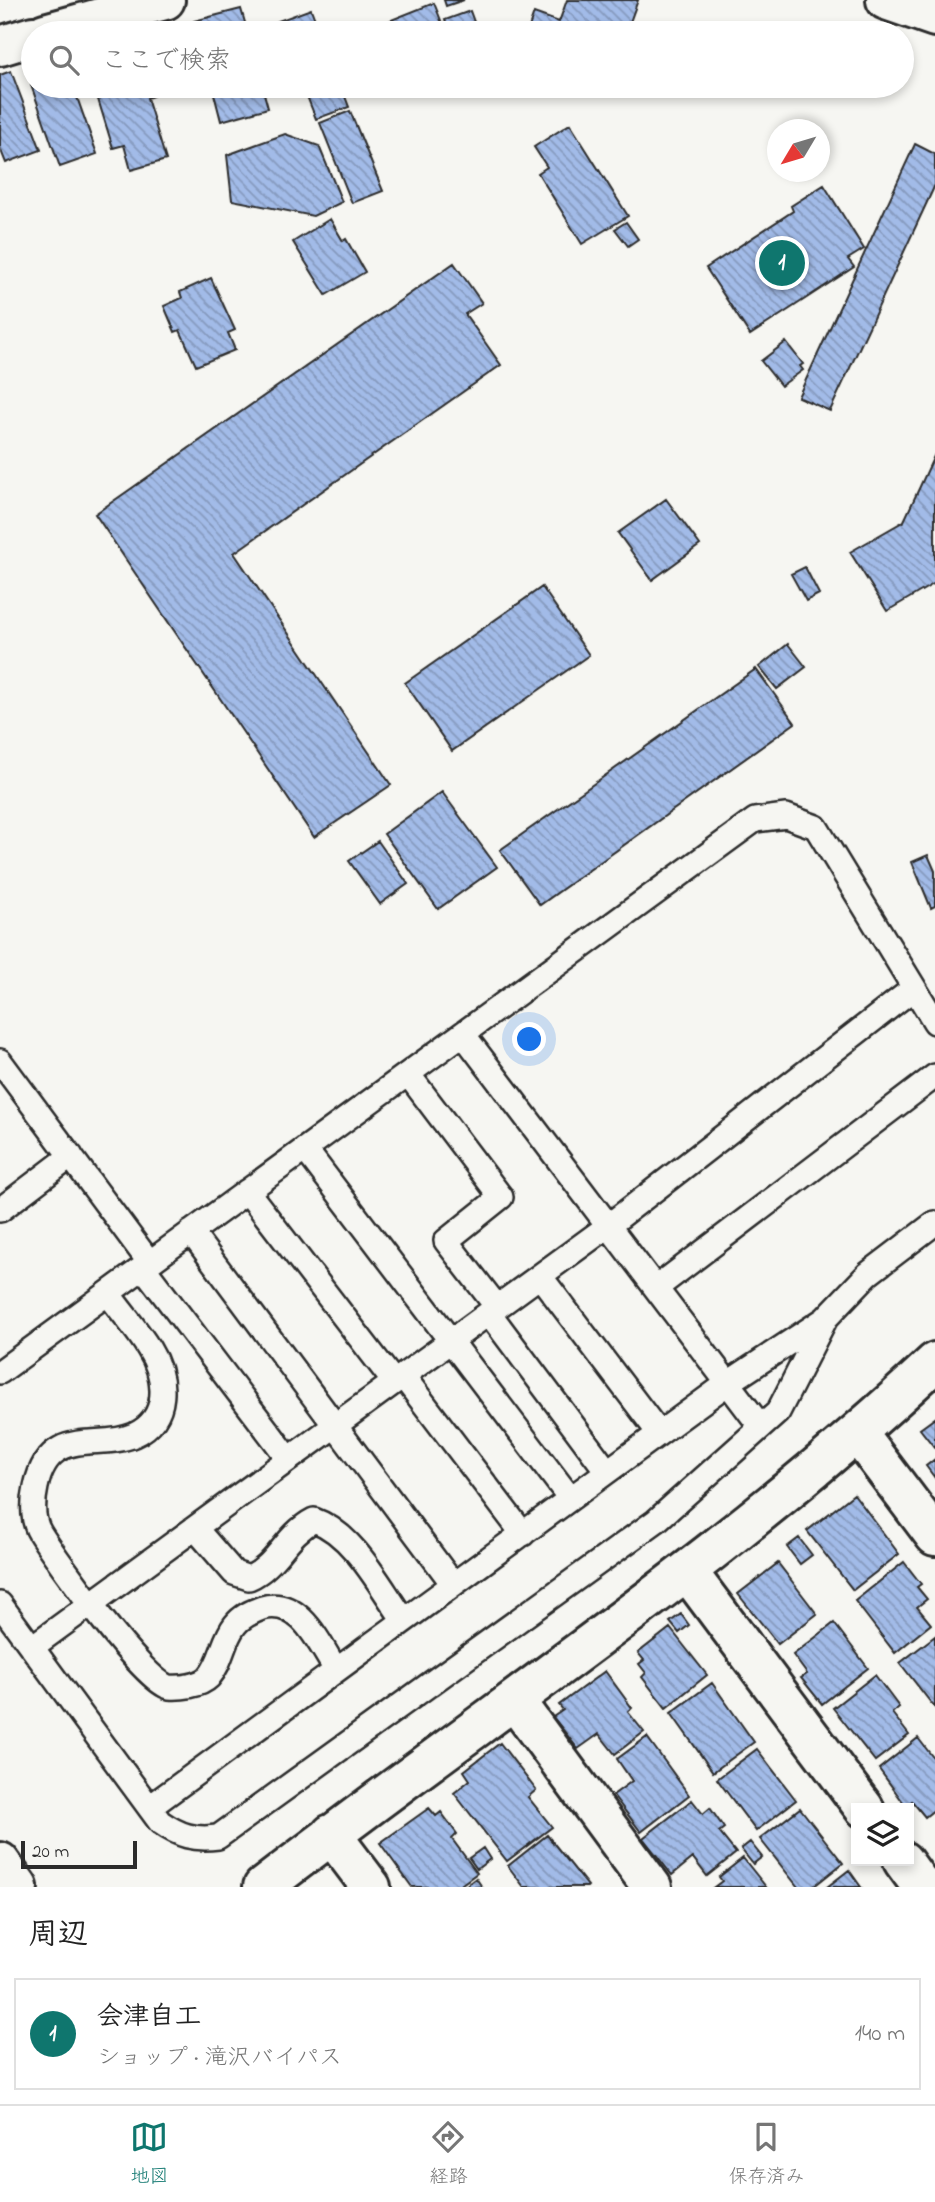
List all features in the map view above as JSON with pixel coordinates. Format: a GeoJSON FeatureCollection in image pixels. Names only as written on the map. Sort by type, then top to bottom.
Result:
{"type":"FeatureCollection","features":[{"type":"Feature","properties":{"kind":"main road"},"geometry":{"type":"LineString","coordinates":[[88,21],[165,0]]}},
{"type":"Feature","properties":{"kind":"main road"},"geometry":{"type":"LineString","coordinates":[[886,0],[935,17]]}},
{"type":"Feature","properties":{"kind":"main road"},"geometry":{"type":"LineString","coordinates":[[0,46],[21,40]]}},
{"type":"Feature","properties":{"kind":"main road"},"geometry":{"type":"LineString","coordinates":[[263,1887],[687,1571],[858,1434],[935,1362]]}},
{"type":"Feature","properties":{"kind":"main road"},"geometry":{"type":"LineString","coordinates":[[858,1434],[935,1536]]}},
{"type":"Feature","properties":{"kind":"main road"},"geometry":{"type":"LineString","coordinates":[[687,1571],[859,1803]]}},
{"type":"Feature","properties":{"kind":"main road"},"geometry":{"type":"LineString","coordinates":[[515,1701],[652,1887]]}},
{"type":"Feature","properties":{"kind":"main road"},"geometry":{"type":"LineString","coordinates":[[331,1834],[371,1887]]}},
{"type":"Feature","properties":{"kind":"main road"},"geometry":{"type":"LineString","coordinates":[[0,1861],[18,1887]]}},
{"type":"Feature","properties":{"kind":"main road"},"geometry":{"type":"LineString","coordinates":[[906,1866],[922,1887]]}},
{"type":"Feature","properties":{"kind":"lane"},"geometry":{"type":"LineString","coordinates":[[0,1372],[755,820],[786,816],[816,827],[935,1022]]}},
{"type":"Feature","properties":{"kind":"lane"},"geometry":{"type":"LineString","coordinates":[[32,1647],[608,1226],[914,988]]}},
{"type":"Feature","properties":{"kind":"lane"},"geometry":{"type":"LineString","coordinates":[[463,1034],[761,1427]]}},
{"type":"Feature","properties":{"kind":"lane"},"geometry":{"type":"LineString","coordinates":[[0,1061],[289,1459]]}},
{"type":"Feature","properties":{"kind":"lane"},"geometry":{"type":"LineString","coordinates":[[408,1074],[501,1197],[446,1241],[607,1471]]}},
{"type":"Feature","properties":{"kind":"lane"},"geometry":{"type":"LineString","coordinates":[[656,1288],[935,1076]]}},
{"type":"Feature","properties":{"kind":"lane"},"geometry":{"type":"LineString","coordinates":[[305,1149],[570,1498]]}},
{"type":"Feature","properties":{"kind":"lane"},"geometry":{"type":"LineString","coordinates":[[0,1210],[71,1156]]}},
{"type":"Feature","properties":{"kind":"lane"},"geometry":{"type":"LineString","coordinates":[[247,1191],[523,1534]]}},
{"type":"Feature","properties":{"kind":"lane"},"geometry":{"type":"LineString","coordinates":[[150,1807],[727,1383],[826,1318],[868,1274],[935,1223]]}},
{"type":"Feature","properties":{"kind":"lane"},"geometry":{"type":"LineString","coordinates":[[191,1232],[453,1584]]}},
{"type":"Feature","properties":{"kind":"lane"},"geometry":{"type":"LineString","coordinates":[[540,1276],[659,1433]]}},
{"type":"Feature","properties":{"kind":"lane"},"geometry":{"type":"LineString","coordinates":[[108,1293],[150,1350],[160,1377],[162,1408],[151,1423],[134,1435],[88,1440],[66,1446],[48,1459],[37,1479],[33,1502],[39,1531],[137,1664],[167,1687],[191,1686],[208,1678],[235,1625],[249,1612],[271,1606],[293,1610],[311,1630],[336,1670]]}},
{"type":"Feature","properties":{"kind":"lane"},"geometry":{"type":"LineString","coordinates":[[0,1604],[160,1822],[174,1832],[196,1840],[218,1837],[656,1521],[778,1412],[826,1318]]}},
{"type":"Feature","properties":{"kind":"lane"},"geometry":{"type":"LineString","coordinates":[[195,1528],[234,1573],[249,1578],[270,1563],[289,1536],[302,1526],[314,1520],[331,1526],[349,1545],[404,1620]]}},
{"type":"Feature","properties":{"kind":"building"},"geometry":{"type":"Polygon","coordinates":[[[444,0],[464,0],[446,6],[444,0]]]}},
{"type":"Feature","properties":{"kind":"building"},"geometry":{"type":"Polygon","coordinates":[[[567,0],[638,0],[630,21],[559,21],[567,0]]]}},
{"type":"Feature","properties":{"kind":"building"},"geometry":{"type":"Polygon","coordinates":[[[434,3],[441,21],[389,21],[434,3]]]}},
{"type":"Feature","properties":{"kind":"building"},"geometry":{"type":"Polygon","coordinates":[[[241,9],[244,21],[194,21],[241,9]]]}},
{"type":"Feature","properties":{"kind":"building"},"geometry":{"type":"Polygon","coordinates":[[[311,9],[316,21],[278,21],[311,9]]]}},
{"type":"Feature","properties":{"kind":"building"},"geometry":{"type":"Polygon","coordinates":[[[470,11],[474,21],[445,21],[470,11]]]}},
{"type":"Feature","properties":{"kind":"building"},"geometry":{"type":"Polygon","coordinates":[[[534,13],[556,21],[531,21],[534,13]]]}},
{"type":"Feature","properties":{"kind":"building"},"geometry":{"type":"Polygon","coordinates":[[[11,71],[41,150],[6,163],[0,148],[0,75],[11,71]]]}},
{"type":"Feature","properties":{"kind":"building"},"geometry":{"type":"Polygon","coordinates":[[[36,98],[77,98],[97,154],[60,167],[36,98]]]}},
{"type":"Feature","properties":{"kind":"building"},"geometry":{"type":"Polygon","coordinates":[[[98,98],[147,98],[166,160],[131,170],[124,145],[113,148],[98,98]]]}},
{"type":"Feature","properties":{"kind":"building"},"geometry":{"type":"Polygon","coordinates":[[[215,98],[265,98],[268,108],[221,121],[215,98]]]}},
{"type":"Feature","properties":{"kind":"building"},"geometry":{"type":"Polygon","coordinates":[[[308,98],[346,98],[349,107],[316,119],[308,98]]]}},
{"type":"Feature","properties":{"kind":"building"},"geometry":{"type":"Polygon","coordinates":[[[350,111],[383,191],[352,203],[320,123],[350,111]]]}},
{"type":"Feature","properties":{"kind":"building"},"geometry":{"type":"Polygon","coordinates":[[[570,124],[628,216],[582,244],[538,173],[547,167],[534,147],[570,124]]]}},
{"type":"Feature","properties":{"kind":"building"},"geometry":{"type":"Polygon","coordinates":[[[285,134],[319,146],[342,202],[313,216],[232,200],[227,155],[285,134]]]}},
{"type":"Feature","properties":{"kind":"building"},"geometry":{"type":"Polygon","coordinates":[[[915,144],[935,154],[935,185],[830,411],[798,397],[915,144]]]}},
{"type":"Feature","properties":{"kind":"building"},"geometry":{"type":"Polygon","coordinates":[[[824,185],[864,249],[848,259],[854,267],[750,335],[706,268],[793,211],[791,206],[824,185]]]}},
{"type":"Feature","properties":{"kind":"building"},"geometry":{"type":"Polygon","coordinates":[[[330,219],[343,241],[346,239],[365,272],[326,295],[293,242],[330,219]]]}},
{"type":"Feature","properties":{"kind":"building"},"geometry":{"type":"Polygon","coordinates":[[[626,222],[638,239],[628,246],[615,229],[626,222]]]}},
{"type":"Feature","properties":{"kind":"building"},"geometry":{"type":"Polygon","coordinates":[[[454,263],[482,303],[465,314],[501,365],[234,553],[391,785],[314,837],[95,514],[454,263]]]}},
{"type":"Feature","properties":{"kind":"building"},"geometry":{"type":"Polygon","coordinates":[[[211,278],[235,330],[228,333],[235,350],[196,366],[180,330],[175,332],[164,306],[182,298],[180,292],[211,278]]]}},
{"type":"Feature","properties":{"kind":"building"},"geometry":{"type":"Polygon","coordinates":[[[786,342],[803,364],[800,366],[803,370],[781,386],[761,361],[786,342]]]}},
{"type":"Feature","properties":{"kind":"building"},"geometry":{"type":"Polygon","coordinates":[[[935,454],[935,583],[887,611],[850,552],[904,521],[935,454]]]}},
{"type":"Feature","properties":{"kind":"building"},"geometry":{"type":"Polygon","coordinates":[[[666,499],[700,545],[652,580],[618,533],[666,499]]]}},
{"type":"Feature","properties":{"kind":"building"},"geometry":{"type":"Polygon","coordinates":[[[805,567],[819,594],[806,601],[791,574],[805,567]]]}},
{"type":"Feature","properties":{"kind":"building"},"geometry":{"type":"Polygon","coordinates":[[[542,587],[589,655],[452,751],[405,683],[542,587]]]}},
{"type":"Feature","properties":{"kind":"building"},"geometry":{"type":"Polygon","coordinates":[[[788,644],[806,667],[777,689],[759,667],[788,644]]]}},
{"type":"Feature","properties":{"kind":"building"},"geometry":{"type":"Polygon","coordinates":[[[756,669],[795,723],[540,905],[500,850],[756,669]]]}},
{"type":"Feature","properties":{"kind":"building"},"geometry":{"type":"Polygon","coordinates":[[[442,792],[497,867],[438,909],[384,834],[442,792]]]}},
{"type":"Feature","properties":{"kind":"building"},"geometry":{"type":"Polygon","coordinates":[[[378,841],[408,884],[380,904],[349,861],[378,841]]]}},
{"type":"Feature","properties":{"kind":"building"},"geometry":{"type":"Polygon","coordinates":[[[928,855],[935,871],[935,906],[931,908],[912,862],[928,855]]]}},
{"type":"Feature","properties":{"kind":"building"},"geometry":{"type":"Polygon","coordinates":[[[935,1418],[935,1448],[920,1429],[935,1418]]]}},
{"type":"Feature","properties":{"kind":"building"},"geometry":{"type":"Polygon","coordinates":[[[935,1459],[935,1478],[926,1466],[935,1459]]]}},
{"type":"Feature","properties":{"kind":"building"},"geometry":{"type":"Polygon","coordinates":[[[854,1494],[899,1554],[853,1590],[807,1531],[854,1494]]]}},
{"type":"Feature","properties":{"kind":"building"},"geometry":{"type":"Polygon","coordinates":[[[799,1538],[812,1555],[800,1564],[787,1547],[799,1538]]]}},
{"type":"Feature","properties":{"kind":"building"},"geometry":{"type":"Polygon","coordinates":[[[904,1562],[921,1584],[917,1587],[927,1599],[917,1607],[931,1624],[895,1653],[855,1601],[904,1562]]]}},
{"type":"Feature","properties":{"kind":"building"},"geometry":{"type":"Polygon","coordinates":[[[778,1563],[817,1614],[778,1644],[738,1594],[778,1563]]]}},
{"type":"Feature","properties":{"kind":"building"},"geometry":{"type":"Polygon","coordinates":[[[681,1614],[689,1625],[679,1633],[670,1622],[681,1614]]]}},
{"type":"Feature","properties":{"kind":"building"},"geometry":{"type":"Polygon","coordinates":[[[834,1623],[868,1668],[822,1704],[801,1678],[807,1674],[793,1655],[834,1623]]]}},
{"type":"Feature","properties":{"kind":"building"},"geometry":{"type":"Polygon","coordinates":[[[670,1628],[707,1675],[666,1708],[642,1677],[646,1673],[639,1664],[644,1660],[638,1653],[670,1628]]]}},
{"type":"Feature","properties":{"kind":"building"},"geometry":{"type":"Polygon","coordinates":[[[935,1636],[935,1708],[900,1663],[935,1636]]]}},
{"type":"Feature","properties":{"kind":"building"},"geometry":{"type":"Polygon","coordinates":[[[605,1671],[632,1708],[628,1712],[644,1732],[615,1754],[599,1734],[578,1749],[553,1717],[563,1710],[559,1705],[605,1671]]]}},
{"type":"Feature","properties":{"kind":"building"},"geometry":{"type":"Polygon","coordinates":[[[875,1675],[899,1707],[892,1713],[909,1735],[875,1761],[833,1708],[875,1675]]]}},
{"type":"Feature","properties":{"kind":"building"},"geometry":{"type":"Polygon","coordinates":[[[712,1683],[754,1742],[713,1772],[671,1713],[712,1683]]]}},
{"type":"Feature","properties":{"kind":"building"},"geometry":{"type":"Polygon","coordinates":[[[647,1737],[689,1795],[641,1832],[613,1795],[632,1781],[617,1759],[647,1737]]]}},
{"type":"Feature","properties":{"kind":"building"},"geometry":{"type":"Polygon","coordinates":[[[918,1738],[935,1760],[935,1809],[925,1817],[912,1801],[904,1803],[879,1769],[918,1738]]]}},
{"type":"Feature","properties":{"kind":"building"},"geometry":{"type":"Polygon","coordinates":[[[500,1743],[536,1790],[528,1797],[552,1827],[507,1861],[454,1793],[470,1780],[464,1771],[500,1743]]]}},
{"type":"Feature","properties":{"kind":"building"},"geometry":{"type":"Polygon","coordinates":[[[757,1749],[796,1800],[756,1831],[717,1779],[757,1749]]]}},
{"type":"Feature","properties":{"kind":"building"},"geometry":{"type":"Polygon","coordinates":[[[692,1800],[703,1814],[710,1808],[724,1828],[719,1832],[736,1853],[707,1876],[693,1858],[672,1875],[643,1838],[692,1800]]]}},
{"type":"Feature","properties":{"kind":"building"},"geometry":{"type":"Polygon","coordinates":[[[429,1808],[436,1816],[441,1812],[457,1834],[452,1839],[477,1873],[458,1887],[412,1887],[380,1843],[429,1808]]]}},
{"type":"Feature","properties":{"kind":"building"},"geometry":{"type":"Polygon","coordinates":[[[800,1808],[843,1863],[813,1887],[798,1887],[760,1839],[800,1808]]]}},
{"type":"Feature","properties":{"kind":"building"},"geometry":{"type":"Polygon","coordinates":[[[547,1835],[587,1887],[524,1887],[508,1866],[547,1835]]]}},
{"type":"Feature","properties":{"kind":"building"},"geometry":{"type":"Polygon","coordinates":[[[750,1842],[762,1857],[753,1864],[741,1849],[750,1842]]]}},
{"type":"Feature","properties":{"kind":"building"},"geometry":{"type":"Polygon","coordinates":[[[483,1848],[490,1859],[477,1869],[469,1858],[483,1848]]]}},
{"type":"Feature","properties":{"kind":"building"},"geometry":{"type":"Polygon","coordinates":[[[743,1858],[766,1887],[714,1887],[722,1881],[719,1877],[743,1858]]]}},
{"type":"Feature","properties":{"kind":"building"},"geometry":{"type":"Polygon","coordinates":[[[849,1870],[861,1887],[827,1887],[849,1870]]]}},
{"type":"Feature","properties":{"kind":"building"},"geometry":{"type":"Polygon","coordinates":[[[476,1878],[482,1887],[464,1887],[476,1878]]]}},
{"type":"Feature","properties":{"kind":"place","name":"会津自工"},"geometry":{"type":"Point","coordinates":[782,263]}}]}
